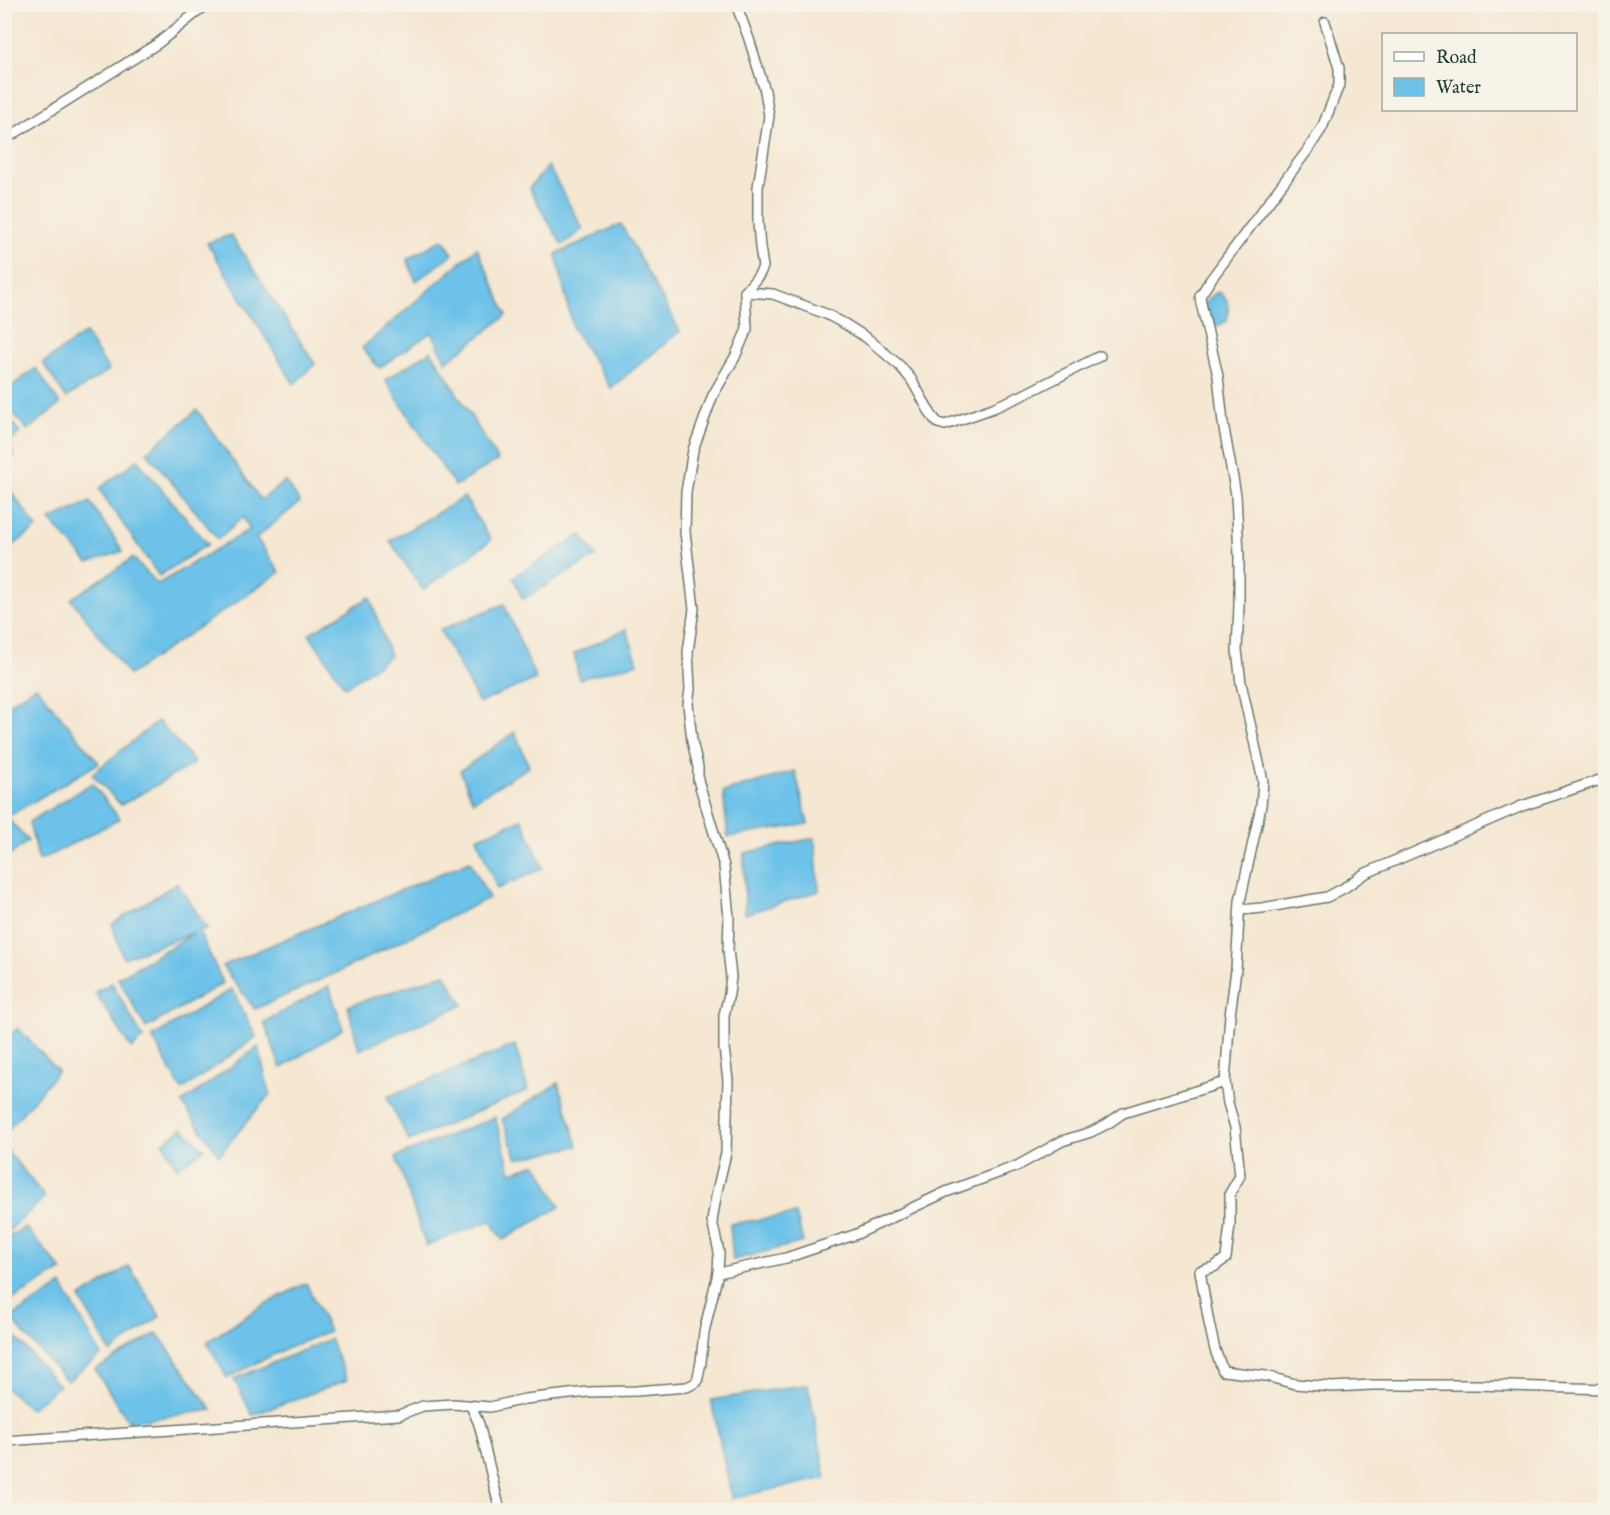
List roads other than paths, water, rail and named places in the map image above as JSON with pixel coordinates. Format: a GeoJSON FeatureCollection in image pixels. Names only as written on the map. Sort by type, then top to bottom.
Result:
{"type":"FeatureCollection","features":[{"type":"Feature","properties":{"kind":"street"},"geometry":{"type":"LineString","coordinates":[[4,140],[157,44],[207,4]]}},
{"type":"Feature","properties":{"kind":"street"},"geometry":{"type":"LineString","coordinates":[[4,1441],[399,1415],[423,1406],[454,1404],[489,1407],[525,1399],[588,1392],[687,1387],[697,1382],[704,1332],[718,1273],[718,1252],[712,1221],[726,1153],[728,1080],[724,1048],[724,1015],[731,977],[724,866],[698,780],[688,704],[690,689],[688,652],[694,609],[685,532],[686,492],[693,450],[713,395],[735,357],[747,329],[745,292],[764,267],[758,223],[758,187],[770,116],[765,91],[736,4]]}},
{"type":"Feature","properties":{"kind":"street"},"geometry":{"type":"LineString","coordinates":[[1325,22],[1340,68],[1339,85],[1322,128],[1200,296],[1218,376],[1223,423],[1236,495],[1239,546],[1237,650],[1241,683],[1263,781],[1261,806],[1240,901],[1225,1082],[1235,1127],[1240,1176],[1230,1193],[1230,1225],[1226,1258],[1214,1267],[1200,1271],[1209,1323],[1223,1371],[1266,1376],[1295,1384],[1333,1387],[1478,1385],[1605,1389]]}},
{"type":"Feature","properties":{"kind":"street"},"geometry":{"type":"LineString","coordinates":[[745,292],[773,294],[826,314],[867,338],[900,366],[911,379],[938,423],[945,424],[993,408],[1100,356]]}},
{"type":"Feature","properties":{"kind":"street"},"geometry":{"type":"LineString","coordinates":[[1240,910],[1327,897],[1364,874],[1522,806],[1605,778]]}},
{"type":"Feature","properties":{"kind":"street"},"geometry":{"type":"LineString","coordinates":[[718,1273],[786,1258],[857,1234],[946,1192],[1017,1166],[1062,1141],[1091,1132],[1123,1113],[1225,1082]]}},
{"type":"Feature","properties":{"kind":"street"},"geometry":{"type":"LineString","coordinates":[[471,1406],[479,1424],[500,1510]]}},
{"type":"Feature","properties":{"kind":"water"},"geometry":{"type":"Polygon","coordinates":[[[548,166],[583,229],[562,245],[529,188],[548,166]]]}},
{"type":"Feature","properties":{"kind":"water"},"geometry":{"type":"Polygon","coordinates":[[[621,224],[680,331],[611,388],[573,329],[556,254],[621,224]]]}},
{"type":"Feature","properties":{"kind":"water"},"geometry":{"type":"Polygon","coordinates":[[[231,235],[315,364],[294,384],[207,243],[231,235]]]}},
{"type":"Feature","properties":{"kind":"water"},"geometry":{"type":"Polygon","coordinates":[[[443,239],[453,254],[416,281],[407,259],[443,239]]]}},
{"type":"Feature","properties":{"kind":"water"},"geometry":{"type":"Polygon","coordinates":[[[477,248],[507,315],[446,362],[432,332],[379,368],[362,348],[477,248]]]}},
{"type":"Feature","properties":{"kind":"water"},"geometry":{"type":"Polygon","coordinates":[[[1219,292],[1226,299],[1229,308],[1227,321],[1217,326],[1206,313],[1205,308],[1208,299],[1219,292]]]}},
{"type":"Feature","properties":{"kind":"water"},"geometry":{"type":"Polygon","coordinates":[[[85,333],[109,370],[66,398],[43,363],[85,333]]]}},
{"type":"Feature","properties":{"kind":"water"},"geometry":{"type":"Polygon","coordinates":[[[431,351],[498,460],[455,486],[385,380],[431,351]]]}},
{"type":"Feature","properties":{"kind":"water"},"geometry":{"type":"Polygon","coordinates":[[[36,368],[60,404],[27,430],[5,403],[5,391],[36,368]]]}},
{"type":"Feature","properties":{"kind":"water"},"geometry":{"type":"Polygon","coordinates":[[[197,410],[261,500],[285,481],[300,502],[256,538],[280,572],[129,675],[71,599],[133,558],[158,584],[250,529],[243,517],[218,539],[147,452],[197,410]]]}},
{"type":"Feature","properties":{"kind":"water"},"geometry":{"type":"Polygon","coordinates":[[[5,412],[20,433],[10,442],[14,457],[5,461],[5,412]]]}},
{"type":"Feature","properties":{"kind":"water"},"geometry":{"type":"Polygon","coordinates":[[[137,460],[208,544],[159,576],[99,489],[137,460]]]}},
{"type":"Feature","properties":{"kind":"water"},"geometry":{"type":"Polygon","coordinates":[[[4,481],[37,528],[5,551],[4,551],[4,481]]]}},
{"type":"Feature","properties":{"kind":"water"},"geometry":{"type":"Polygon","coordinates":[[[464,497],[491,540],[423,590],[390,541],[464,497]]]}},
{"type":"Feature","properties":{"kind":"water"},"geometry":{"type":"Polygon","coordinates":[[[90,502],[123,551],[88,563],[50,520],[90,502]]]}},
{"type":"Feature","properties":{"kind":"water"},"geometry":{"type":"Polygon","coordinates":[[[581,535],[596,556],[523,599],[513,577],[581,535]]]}},
{"type":"Feature","properties":{"kind":"water"},"geometry":{"type":"Polygon","coordinates":[[[370,597],[390,656],[345,687],[309,634],[370,597]]]}},
{"type":"Feature","properties":{"kind":"water"},"geometry":{"type":"Polygon","coordinates":[[[504,604],[536,679],[479,703],[440,630],[504,604]]]}},
{"type":"Feature","properties":{"kind":"water"},"geometry":{"type":"Polygon","coordinates":[[[626,629],[638,663],[579,679],[574,654],[626,629]]]}},
{"type":"Feature","properties":{"kind":"water"},"geometry":{"type":"Polygon","coordinates":[[[36,686],[99,763],[7,817],[28,841],[5,859],[5,706],[36,686]]]}},
{"type":"Feature","properties":{"kind":"water"},"geometry":{"type":"Polygon","coordinates":[[[158,721],[195,763],[121,805],[92,774],[158,721]]]}},
{"type":"Feature","properties":{"kind":"water"},"geometry":{"type":"Polygon","coordinates":[[[515,732],[529,767],[473,801],[460,771],[515,732]]]}},
{"type":"Feature","properties":{"kind":"water"},"geometry":{"type":"Polygon","coordinates":[[[795,771],[808,824],[728,837],[723,792],[795,771]]]}},
{"type":"Feature","properties":{"kind":"water"},"geometry":{"type":"Polygon","coordinates":[[[92,783],[120,819],[39,861],[29,822],[92,783]]]}},
{"type":"Feature","properties":{"kind":"water"},"geometry":{"type":"Polygon","coordinates":[[[522,819],[543,868],[497,889],[477,838],[522,819]]]}},
{"type":"Feature","properties":{"kind":"water"},"geometry":{"type":"Polygon","coordinates":[[[815,838],[819,891],[745,914],[744,853],[815,838]]]}},
{"type":"Feature","properties":{"kind":"water"},"geometry":{"type":"Polygon","coordinates":[[[470,861],[489,898],[340,971],[255,1009],[222,966],[470,861]]]}},
{"type":"Feature","properties":{"kind":"water"},"geometry":{"type":"Polygon","coordinates":[[[177,883],[207,928],[199,931],[223,983],[146,1028],[118,978],[194,933],[123,958],[112,924],[177,883]]]}},
{"type":"Feature","properties":{"kind":"water"},"geometry":{"type":"Polygon","coordinates":[[[445,974],[463,1005],[359,1050],[348,1006],[445,974]]]}},
{"type":"Feature","properties":{"kind":"water"},"geometry":{"type":"Polygon","coordinates":[[[112,983],[143,1038],[132,1049],[95,992],[112,983]]]}},
{"type":"Feature","properties":{"kind":"water"},"geometry":{"type":"Polygon","coordinates":[[[329,986],[343,1029],[281,1068],[264,1022],[329,986]]]}},
{"type":"Feature","properties":{"kind":"water"},"geometry":{"type":"Polygon","coordinates":[[[232,989],[256,1037],[182,1090],[152,1037],[232,989]]]}},
{"type":"Feature","properties":{"kind":"water"},"geometry":{"type":"Polygon","coordinates":[[[18,1028],[58,1071],[7,1131],[4,1128],[5,1038],[18,1028]]]}},
{"type":"Feature","properties":{"kind":"water"},"geometry":{"type":"Polygon","coordinates":[[[515,1045],[528,1090],[409,1141],[387,1097],[515,1045]]]}},
{"type":"Feature","properties":{"kind":"water"},"geometry":{"type":"Polygon","coordinates":[[[258,1047],[270,1094],[219,1155],[182,1103],[258,1047]]]}},
{"type":"Feature","properties":{"kind":"water"},"geometry":{"type":"Polygon","coordinates":[[[558,1083],[578,1146],[517,1159],[502,1119],[558,1083]]]}},
{"type":"Feature","properties":{"kind":"water"},"geometry":{"type":"Polygon","coordinates":[[[495,1117],[511,1172],[537,1164],[560,1207],[503,1240],[490,1221],[426,1246],[396,1157],[495,1117]]]}},
{"type":"Feature","properties":{"kind":"water"},"geometry":{"type":"Polygon","coordinates":[[[182,1128],[204,1149],[177,1168],[163,1143],[182,1128]]]}},
{"type":"Feature","properties":{"kind":"water"},"geometry":{"type":"Polygon","coordinates":[[[5,1148],[45,1197],[5,1234],[5,1148]]]}},
{"type":"Feature","properties":{"kind":"water"},"geometry":{"type":"Polygon","coordinates":[[[796,1214],[803,1242],[733,1260],[730,1224],[796,1214]]]}},
{"type":"Feature","properties":{"kind":"water"},"geometry":{"type":"Polygon","coordinates":[[[25,1227],[62,1270],[5,1304],[5,1239],[25,1227]]]}},
{"type":"Feature","properties":{"kind":"water"},"geometry":{"type":"Polygon","coordinates":[[[129,1266],[160,1316],[111,1353],[80,1298],[129,1266]]]}},
{"type":"Feature","properties":{"kind":"water"},"geometry":{"type":"Polygon","coordinates":[[[306,1283],[329,1331],[283,1350],[227,1378],[207,1342],[260,1307],[306,1283]]]}},
{"type":"Feature","properties":{"kind":"water"},"geometry":{"type":"Polygon","coordinates":[[[62,1285],[101,1355],[67,1381],[10,1318],[62,1285]]]}},
{"type":"Feature","properties":{"kind":"water"},"geometry":{"type":"Polygon","coordinates":[[[5,1325],[59,1386],[30,1409],[5,1387],[5,1325]]]}},
{"type":"Feature","properties":{"kind":"water"},"geometry":{"type":"Polygon","coordinates":[[[157,1333],[212,1410],[129,1422],[95,1370],[157,1333]]]}},
{"type":"Feature","properties":{"kind":"water"},"geometry":{"type":"Polygon","coordinates":[[[330,1339],[347,1380],[252,1415],[234,1379],[330,1339]]]}},
{"type":"Feature","properties":{"kind":"water"},"geometry":{"type":"Polygon","coordinates":[[[808,1384],[826,1478],[732,1498],[711,1400],[808,1384]]]}}]}
